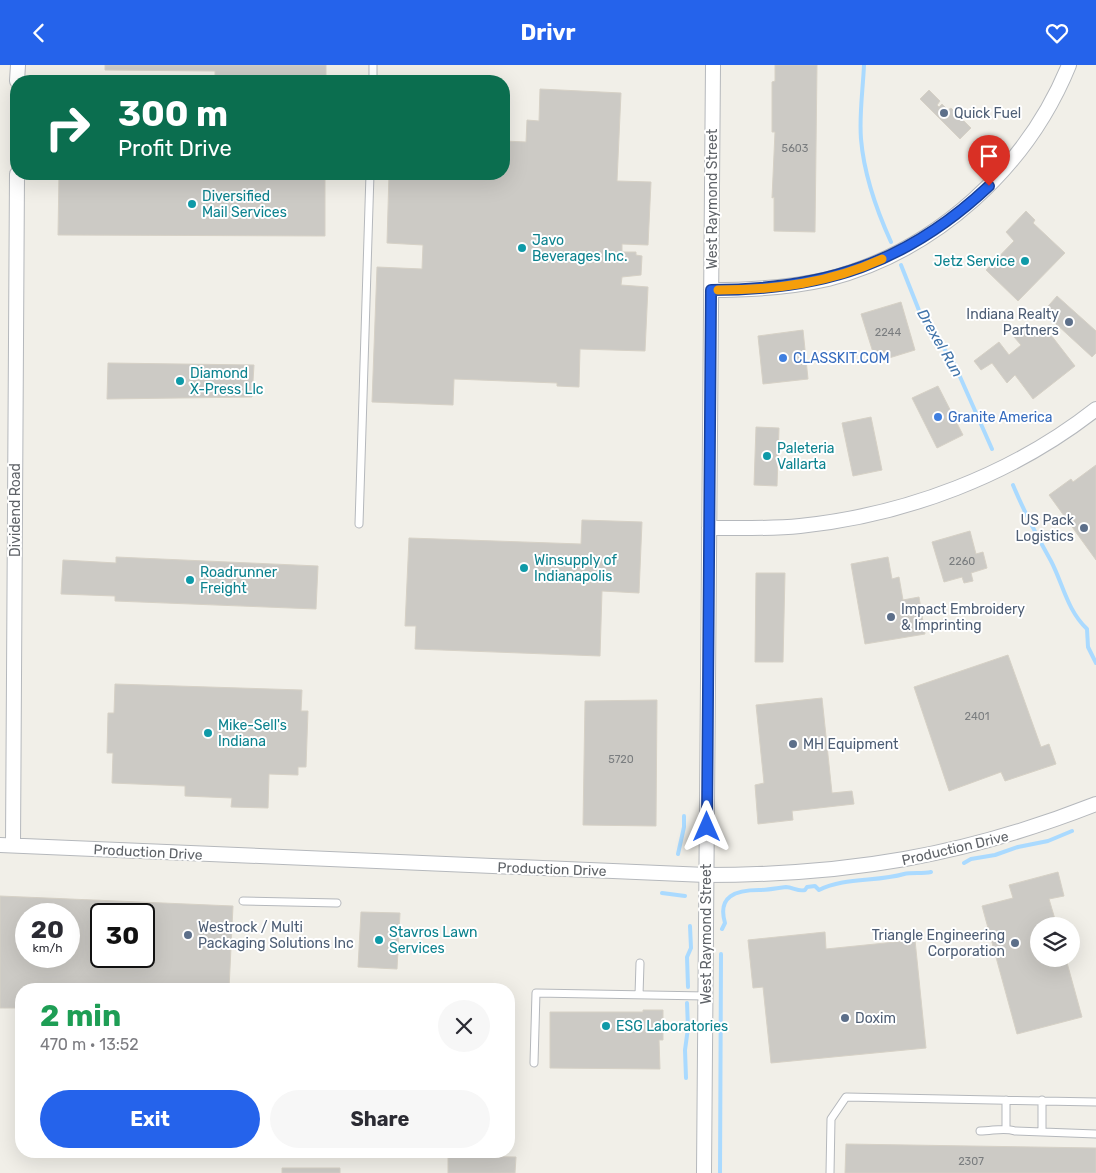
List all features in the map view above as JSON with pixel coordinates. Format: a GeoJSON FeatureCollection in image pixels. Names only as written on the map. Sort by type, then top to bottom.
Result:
{"type":"FeatureCollection","features":[{"type":"Feature","properties":{"kind":"street","name":"West Raymond Street"},"geometry":{"type":"LineString","coordinates":[[704,1173],[713,65]]}},
{"type":"Feature","properties":{"kind":"street"},"geometry":{"type":"LineString","coordinates":[[711,290],[766,289],[821,280],[873,263],[925,237],[965,208],[1011,161],[1034,130],[1069,65]]}},
{"type":"Feature","properties":{"kind":"street","name":"Dividend Road"},"geometry":{"type":"LineString","coordinates":[[6,845],[17,180]]}},
{"type":"Feature","properties":{"kind":"street"},"geometry":{"type":"LineString","coordinates":[[709,528],[775,528],[818,524],[872,514],[920,501],[1000,469],[1064,432],[1096,409]]}},
{"type":"Feature","properties":{"kind":"street","name":"Production Drive"},"geometry":{"type":"LineString","coordinates":[[6,845],[706,875],[785,873],[885,863],[929,856],[1021,832],[1096,804]]}},
{"type":"Feature","properties":{"kind":"lane"},"geometry":{"type":"LineString","coordinates":[[360,524],[370,180]]}},
{"type":"Feature","properties":{"kind":"lane"},"geometry":{"type":"LineString","coordinates":[[244,901],[337,903]]}},
{"type":"Feature","properties":{"kind":"lane"},"geometry":{"type":"LineString","coordinates":[[639,995],[640,963]]}},
{"type":"Feature","properties":{"kind":"lane"},"geometry":{"type":"LineString","coordinates":[[534,1063],[536,993],[706,996]]}},
{"type":"Feature","properties":{"kind":"lane"},"geometry":{"type":"LineString","coordinates":[[830,1173],[831,1119],[846,1097],[1096,1102]]}},
{"type":"Feature","properties":{"kind":"lane"},"geometry":{"type":"LineString","coordinates":[[1006,1100],[1006,1128]]}},
{"type":"Feature","properties":{"kind":"lane"},"geometry":{"type":"LineString","coordinates":[[1042,1101],[1042,1132]]}},
{"type":"Feature","properties":{"kind":"lane"},"geometry":{"type":"LineString","coordinates":[[980,1131],[996,1131],[1006,1128],[1042,1132],[1096,1134]]}},
{"type":"Feature","properties":{"kind":"building"},"geometry":{"type":"Polygon","coordinates":[[[105,65],[326,65],[326,75],[215,75],[215,71],[105,70],[105,65]]]}},
{"type":"Feature","properties":{"kind":"building"},"geometry":{"type":"Polygon","coordinates":[[[775,65],[817,65],[815,232],[774,231],[774,197],[772,198],[775,132],[772,132],[772,82],[775,81],[775,65]]]}},
{"type":"Feature","properties":{"kind":"building","name":"Javo Beverages Inc."},"geometry":{"type":"Polygon","coordinates":[[[540,89],[621,93],[617,181],[651,182],[648,245],[622,244],[622,252],[636,252],[636,255],[642,256],[641,275],[622,277],[621,285],[648,287],[645,351],[580,349],[579,387],[557,386],[557,383],[454,379],[453,405],[372,402],[377,267],[422,269],[423,245],[387,243],[389,180],[510,180],[510,141],[526,142],[527,120],[539,121],[540,89]]]}},
{"type":"Feature","properties":{"kind":"building"},"geometry":{"type":"Polygon","coordinates":[[[929,90],[940,101],[937,105],[939,107],[942,104],[948,110],[951,108],[971,128],[960,139],[920,99],[929,90]]]}},
{"type":"Feature","properties":{"kind":"building","name":"Diversified Mail Services"},"geometry":{"type":"Polygon","coordinates":[[[59,180],[325,180],[325,236],[58,235],[59,180]]]}},
{"type":"Feature","properties":{"kind":"building","name":"Jetz Service"},"geometry":{"type":"Polygon","coordinates":[[[1026,211],[1035,220],[1033,223],[1065,253],[1018,301],[986,270],[1014,241],[1006,232],[1026,211]]]}},
{"type":"Feature","properties":{"kind":"building","name":"Indiana Realty Partners"},"geometry":{"type":"Polygon","coordinates":[[[1057,296],[1096,331],[1096,353],[1092,357],[1043,312],[1057,296]]]}},
{"type":"Feature","properties":{"kind":"building"},"geometry":{"type":"Polygon","coordinates":[[[901,302],[915,350],[876,362],[861,314],[901,302]]]}},
{"type":"Feature","properties":{"kind":"building"},"geometry":{"type":"Polygon","coordinates":[[[1029,325],[1036,333],[1044,326],[1075,366],[1033,399],[1015,375],[1007,383],[992,363],[981,370],[974,361],[999,342],[1009,355],[1021,345],[1014,337],[1029,325]]]}},
{"type":"Feature","properties":{"kind":"building","name":"CLASSKIT.COM"},"geometry":{"type":"Polygon","coordinates":[[[803,330],[808,379],[763,384],[758,336],[803,330]]]}},
{"type":"Feature","properties":{"kind":"building","name":"Diamond X-Press Llc"},"geometry":{"type":"Polygon","coordinates":[[[108,363],[254,365],[252,397],[107,399],[108,363]]]}},
{"type":"Feature","properties":{"kind":"building","name":"Granite America"},"geometry":{"type":"Polygon","coordinates":[[[938,386],[963,435],[937,448],[912,398],[938,386]]]}},
{"type":"Feature","properties":{"kind":"building"},"geometry":{"type":"Polygon","coordinates":[[[871,417],[882,470],[853,476],[842,423],[871,417]]]}},
{"type":"Feature","properties":{"kind":"building","name":"Paleteria Vallarta"},"geometry":{"type":"Polygon","coordinates":[[[756,427],[779,428],[777,486],[754,485],[756,427]]]}},
{"type":"Feature","properties":{"kind":"building","name":"US Pack Logistics"},"geometry":{"type":"Polygon","coordinates":[[[1096,465],[1096,560],[1049,495],[1071,479],[1073,482],[1096,465]]]}},
{"type":"Feature","properties":{"kind":"building","name":"Winsupply of Indianapolis"},"geometry":{"type":"Polygon","coordinates":[[[582,520],[642,522],[639,593],[602,591],[600,656],[415,649],[416,626],[405,626],[409,538],[581,544],[582,520]]]}},
{"type":"Feature","properties":{"kind":"building"},"geometry":{"type":"Polygon","coordinates":[[[970,531],[976,554],[983,552],[987,568],[971,573],[973,581],[964,583],[962,577],[944,582],[932,542],[970,531]]]}},
{"type":"Feature","properties":{"kind":"building","name":"Roadrunner Freight"},"geometry":{"type":"Polygon","coordinates":[[[116,557],[318,566],[316,609],[115,601],[115,596],[61,594],[63,560],[116,563],[116,557]]]}},
{"type":"Feature","properties":{"kind":"building","name":"Impact Embroidery & Imprinting"},"geometry":{"type":"Polygon","coordinates":[[[888,557],[892,579],[899,577],[903,600],[919,597],[925,634],[865,644],[851,564],[888,557]]]}},
{"type":"Feature","properties":{"kind":"building"},"geometry":{"type":"Polygon","coordinates":[[[756,573],[785,573],[783,662],[755,662],[756,573]]]}},
{"type":"Feature","properties":{"kind":"building"},"geometry":{"type":"Polygon","coordinates":[[[1008,655],[1041,747],[1049,744],[1056,764],[1005,781],[1001,772],[949,791],[914,687],[1008,655]]]}},
{"type":"Feature","properties":{"kind":"building","name":"Mike-Sell's Indiana"},"geometry":{"type":"Polygon","coordinates":[[[115,684],[302,690],[301,711],[308,711],[306,767],[298,767],[298,775],[269,774],[268,808],[231,807],[232,798],[185,796],[185,786],[112,783],[113,753],[107,753],[108,713],[114,713],[115,684]]]}},
{"type":"Feature","properties":{"kind":"building","name":"MH Equipment"},"geometry":{"type":"Polygon","coordinates":[[[822,698],[832,793],[852,791],[854,804],[792,811],[793,820],[758,824],[755,785],[764,783],[756,705],[822,698]]]}},
{"type":"Feature","properties":{"kind":"building"},"geometry":{"type":"Polygon","coordinates":[[[657,700],[656,826],[583,825],[585,701],[657,700]]]}},
{"type":"Feature","properties":{"kind":"building","name":"Triangle Engineering Corporation"},"geometry":{"type":"Polygon","coordinates":[[[1058,872],[1064,896],[1049,899],[1054,917],[1030,917],[1030,967],[1068,967],[1082,1017],[1017,1034],[982,906],[1013,898],[1009,885],[1058,872]]]}},
{"type":"Feature","properties":{"kind":"building","name":"Westrock / Multi Packaging Solutions Inc"},"geometry":{"type":"Polygon","coordinates":[[[0,896],[233,906],[229,983],[15,983],[15,1008],[0,1008],[0,896]]]}},
{"type":"Feature","properties":{"kind":"building","name":"Stavros Lawn Services"},"geometry":{"type":"Polygon","coordinates":[[[361,912],[400,913],[397,969],[358,967],[361,912]]]}},
{"type":"Feature","properties":{"kind":"building","name":"Doxim"},"geometry":{"type":"Polygon","coordinates":[[[825,932],[826,949],[915,940],[926,1048],[771,1063],[763,987],[753,988],[748,940],[825,932]]]}},
{"type":"Feature","properties":{"kind":"building","name":"ESG Laboratories"},"geometry":{"type":"Polygon","coordinates":[[[643,1010],[663,1010],[663,1040],[659,1040],[660,1069],[550,1068],[550,1012],[643,1012],[643,1010]]]}},
{"type":"Feature","properties":{"kind":"building"},"geometry":{"type":"Polygon","coordinates":[[[846,1144],[1096,1148],[1096,1173],[845,1173],[846,1144]]]}},
{"type":"Feature","properties":{"kind":"building"},"geometry":{"type":"Polygon","coordinates":[[[516,1157],[515,1173],[448,1173],[448,1158],[516,1157]]]}},
{"type":"Feature","properties":{"kind":"building"},"geometry":{"type":"Polygon","coordinates":[[[282,1168],[340,1168],[340,1173],[282,1173],[282,1168]]]}},
{"type":"Feature","properties":{"kind":"waterway","name":"Drexel Run"},"geometry":{"type":"LineString","coordinates":[[864,65],[860,121],[865,166],[880,217],[891,242]]}},
{"type":"Feature","properties":{"kind":"waterway","name":"Drexel Run"},"geometry":{"type":"LineString","coordinates":[[901,265],[922,318],[953,361],[992,449]]}},
{"type":"Feature","properties":{"kind":"waterway","name":"Drexel Run"},"geometry":{"type":"LineString","coordinates":[[1013,485],[1070,605],[1080,622],[1087,629],[1088,647],[1096,663]]}},
{"type":"Feature","properties":{"kind":"waterway"},"geometry":{"type":"LineString","coordinates":[[678,854],[684,827],[684,816]]}},
{"type":"Feature","properties":{"kind":"waterway"},"geometry":{"type":"LineString","coordinates":[[964,863],[971,859],[995,855],[1018,847],[1048,841],[1072,831]]}},
{"type":"Feature","properties":{"kind":"waterway"},"geometry":{"type":"LineString","coordinates":[[722,929],[725,923],[723,914],[726,901],[730,896],[743,891],[786,887],[805,890],[807,887],[815,886],[819,890],[850,881],[883,878],[907,873],[931,872]]}},
{"type":"Feature","properties":{"kind":"waterway"},"geometry":{"type":"LineString","coordinates":[[662,893],[685,896]]}},
{"type":"Feature","properties":{"kind":"waterway"},"geometry":{"type":"LineString","coordinates":[[688,987],[687,957],[691,948],[690,926]]}},
{"type":"Feature","properties":{"kind":"waterway"},"geometry":{"type":"LineString","coordinates":[[720,1172],[721,954]]}},
{"type":"Feature","properties":{"kind":"waterway"},"geometry":{"type":"LineString","coordinates":[[686,1078],[687,1003]]}},
{"type":"Feature","properties":{"kind":"slow traffic"},"geometry":{"type":"LineString","coordinates":[[718,290],[766,289],[805,284],[835,277],[882,259]]}},
{"type":"Feature","properties":{"kind":"place","name":"Quick Fuel"},"geometry":{"type":"Point","coordinates":[944,113]}},
{"type":"Feature","properties":{"kind":"place","name":"Diversified Mail Services"},"geometry":{"type":"Point","coordinates":[192,204]}},
{"type":"Feature","properties":{"kind":"place","name":"Javo Beverages Inc."},"geometry":{"type":"Point","coordinates":[522,248]}},
{"type":"Feature","properties":{"kind":"place","name":"Jetz Service"},"geometry":{"type":"Point","coordinates":[1025,261]}},
{"type":"Feature","properties":{"kind":"place","name":"Indiana Realty Partners"},"geometry":{"type":"Point","coordinates":[1069,322]}},
{"type":"Feature","properties":{"kind":"place","name":"CLASSKIT.COM"},"geometry":{"type":"Point","coordinates":[783,358]}},
{"type":"Feature","properties":{"kind":"place","name":"Diamond X-Press Llc"},"geometry":{"type":"Point","coordinates":[180,381]}},
{"type":"Feature","properties":{"kind":"place","name":"Granite America"},"geometry":{"type":"Point","coordinates":[938,417]}},
{"type":"Feature","properties":{"kind":"place","name":"Paleteria Vallarta"},"geometry":{"type":"Point","coordinates":[767,456]}},
{"type":"Feature","properties":{"kind":"place","name":"US Pack Logistics"},"geometry":{"type":"Point","coordinates":[1084,528]}},
{"type":"Feature","properties":{"kind":"place","name":"Winsupply of Indianapolis"},"geometry":{"type":"Point","coordinates":[524,568]}},
{"type":"Feature","properties":{"kind":"place","name":"Roadrunner Freight"},"geometry":{"type":"Point","coordinates":[190,580]}},
{"type":"Feature","properties":{"kind":"place","name":"Impact Embroidery & Imprinting"},"geometry":{"type":"Point","coordinates":[891,617]}},
{"type":"Feature","properties":{"kind":"place","name":"Mike-Sell's Indiana"},"geometry":{"type":"Point","coordinates":[208,733]}},
{"type":"Feature","properties":{"kind":"place","name":"MH Equipment"},"geometry":{"type":"Point","coordinates":[793,744]}},
{"type":"Feature","properties":{"kind":"place","name":"Westrock / Multi Packaging Solutions Inc"},"geometry":{"type":"Point","coordinates":[188,935]}},
{"type":"Feature","properties":{"kind":"place","name":"Stavros Lawn Services"},"geometry":{"type":"Point","coordinates":[379,940]}},
{"type":"Feature","properties":{"kind":"place","name":"Triangle Engineering Corporation"},"geometry":{"type":"Point","coordinates":[1015,943]}},
{"type":"Feature","properties":{"kind":"place","name":"Doxim"},"geometry":{"type":"Point","coordinates":[845,1018]}},
{"type":"Feature","properties":{"kind":"place","name":"ESG Laboratories"},"geometry":{"type":"Point","coordinates":[606,1026]}},
{"type":"Feature","properties":{"kind":"route"},"geometry":{"type":"LineString","coordinates":[[707,827],[711,290],[758,289],[796,285],[850,272],[881,260],[925,237],[965,208],[989,186]]}}]}
